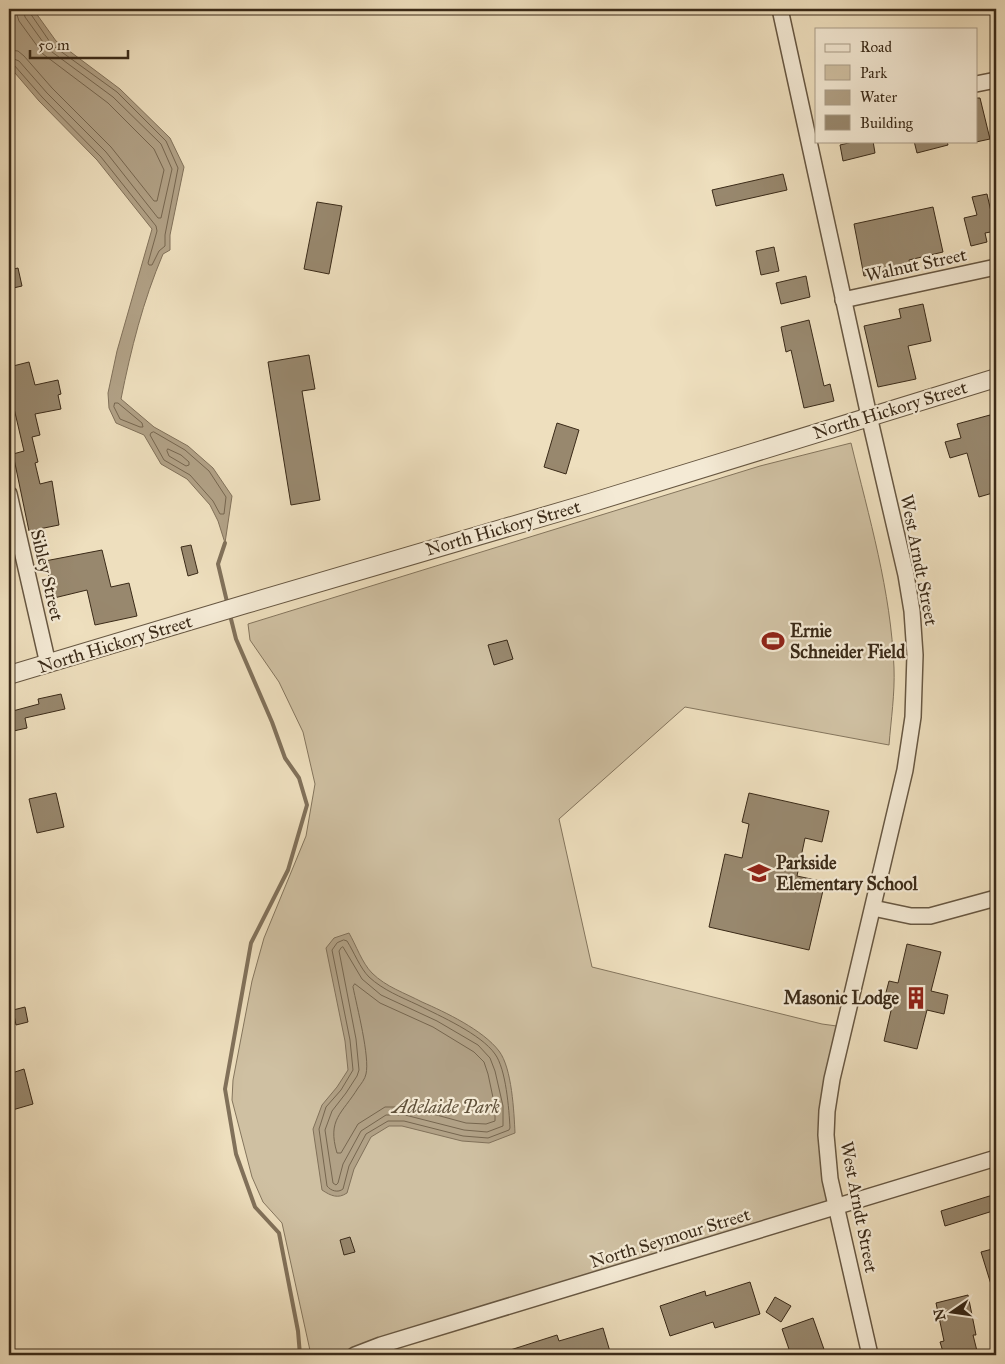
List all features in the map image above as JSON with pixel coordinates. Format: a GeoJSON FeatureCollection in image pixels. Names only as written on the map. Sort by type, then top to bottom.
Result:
{"type":"FeatureCollection","features":[{"type":"Feature","properties":{"kind":"street","name":"West Arndt Street"},"geometry":{"type":"LineString","coordinates":[[780,9],[811,122],[868,416],[906,576],[915,655],[915,691],[908,753],[832,1078],[827,1111],[827,1157],[836,1206],[870,1355]]}},
{"type":"Feature","properties":{"kind":"street"},"geometry":{"type":"LineString","coordinates":[[978,84],[996,80]]}},
{"type":"Feature","properties":{"kind":"street","name":"Walnut Street"},"geometry":{"type":"LineString","coordinates":[[844,300],[996,267]]}},
{"type":"Feature","properties":{"kind":"street","name":"North Hickory Street"},"geometry":{"type":"LineString","coordinates":[[9,676],[590,503],[996,378]]}},
{"type":"Feature","properties":{"kind":"street","name":"Sibley Street"},"geometry":{"type":"LineString","coordinates":[[9,494],[48,664]]}},
{"type":"Feature","properties":{"kind":"street"},"geometry":{"type":"LineString","coordinates":[[872,908],[911,916],[930,916],[996,898]]}},
{"type":"Feature","properties":{"kind":"street","name":"North Seymour Street"},"geometry":{"type":"LineString","coordinates":[[355,1355],[996,1158]]}},
{"type":"Feature","properties":{"kind":"green space","name":"Adelaide Park"},"geometry":{"type":"Polygon","coordinates":[[[851,443],[872,526],[889,611],[894,677],[889,745],[685,707],[559,819],[592,967],[822,1024],[844,1027],[827,1111],[836,1206],[355,1355],[311,1355],[282,1223],[263,1202],[252,1177],[232,1100],[233,1080],[252,981],[264,938],[306,836],[315,784],[303,732],[279,682],[250,640],[248,624],[760,466],[851,443]]]}},
{"type":"Feature","properties":{"kind":"water"},"geometry":{"type":"Polygon","coordinates":[[[9,9],[33,9],[56,41],[120,89],[170,138],[184,167],[170,235],[170,250],[163,254],[149,289],[133,344],[121,399],[154,427],[188,446],[213,468],[232,496],[225,543],[218,521],[210,505],[187,479],[161,464],[144,435],[116,423],[109,408],[108,393],[117,351],[152,229],[97,160],[39,101],[9,66],[9,9]]]}},
{"type":"Feature","properties":{"kind":"water"},"geometry":{"type":"Polygon","coordinates":[[[349,933],[365,964],[377,978],[463,1022],[492,1043],[499,1051],[510,1079],[515,1133],[489,1143],[462,1141],[402,1126],[389,1126],[371,1137],[354,1169],[347,1193],[338,1196],[331,1195],[322,1190],[313,1129],[322,1105],[348,1070],[345,1041],[326,948],[334,938],[349,933]]]}},
{"type":"Feature","properties":{"kind":"building"},"geometry":{"type":"Polygon","coordinates":[[[978,98],[980,98],[990,139],[978,142],[978,98]]]}},
{"type":"Feature","properties":{"kind":"building"},"geometry":{"type":"Polygon","coordinates":[[[853,142],[873,142],[875,153],[843,161],[840,145],[853,142]]]}},
{"type":"Feature","properties":{"kind":"building"},"geometry":{"type":"Polygon","coordinates":[[[914,142],[947,142],[948,145],[917,153],[914,142]]]}},
{"type":"Feature","properties":{"kind":"building"},"geometry":{"type":"Polygon","coordinates":[[[783,174],[787,190],[716,206],[712,190],[783,174]]]}},
{"type":"Feature","properties":{"kind":"building"},"geometry":{"type":"Polygon","coordinates":[[[987,194],[992,216],[996,215],[996,231],[985,233],[987,242],[971,246],[964,218],[977,215],[972,197],[987,194]]]}},
{"type":"Feature","properties":{"kind":"building"},"geometry":{"type":"Polygon","coordinates":[[[317,202],[342,206],[329,274],[304,269],[317,202]]]}},
{"type":"Feature","properties":{"kind":"building"},"geometry":{"type":"Polygon","coordinates":[[[933,207],[943,252],[909,260],[910,266],[864,276],[854,224],[933,207]]]}},
{"type":"Feature","properties":{"kind":"building"},"geometry":{"type":"Polygon","coordinates":[[[774,247],[779,271],[761,275],[756,251],[774,247]]]}},
{"type":"Feature","properties":{"kind":"building"},"geometry":{"type":"Polygon","coordinates":[[[18,268],[22,286],[9,289],[9,270],[18,268]]]}},
{"type":"Feature","properties":{"kind":"building"},"geometry":{"type":"Polygon","coordinates":[[[806,276],[810,297],[781,304],[776,283],[806,276]]]}},
{"type":"Feature","properties":{"kind":"building"},"geometry":{"type":"Polygon","coordinates":[[[923,304],[931,341],[908,346],[916,379],[878,387],[864,326],[901,318],[899,309],[923,304]]]}},
{"type":"Feature","properties":{"kind":"building"},"geometry":{"type":"Polygon","coordinates":[[[809,320],[824,386],[830,384],[834,401],[804,408],[791,350],[786,352],[781,327],[809,320]]]}},
{"type":"Feature","properties":{"kind":"building"},"geometry":{"type":"Polygon","coordinates":[[[309,355],[315,389],[302,391],[320,500],[291,505],[268,362],[309,355]]]}},
{"type":"Feature","properties":{"kind":"building"},"geometry":{"type":"Polygon","coordinates":[[[29,362],[35,385],[58,380],[61,394],[58,395],[61,409],[35,414],[40,435],[32,437],[38,462],[35,463],[40,484],[52,481],[59,525],[29,531],[13,454],[24,451],[9,391],[9,367],[29,362]]]}},
{"type":"Feature","properties":{"kind":"building"},"geometry":{"type":"Polygon","coordinates":[[[990,415],[996,439],[996,492],[979,497],[967,453],[950,458],[945,442],[961,438],[957,424],[990,415]]]}},
{"type":"Feature","properties":{"kind":"building"},"geometry":{"type":"Polygon","coordinates":[[[557,423],[579,430],[566,474],[544,467],[557,423]]]}},
{"type":"Feature","properties":{"kind":"building"},"geometry":{"type":"Polygon","coordinates":[[[191,545],[198,573],[188,576],[181,547],[191,545]]]}},
{"type":"Feature","properties":{"kind":"building"},"geometry":{"type":"Polygon","coordinates":[[[102,550],[111,587],[129,583],[137,616],[95,625],[87,590],[54,598],[45,561],[102,550]]]}},
{"type":"Feature","properties":{"kind":"building"},"geometry":{"type":"Polygon","coordinates":[[[507,640],[513,659],[494,665],[488,645],[507,640]]]}},
{"type":"Feature","properties":{"kind":"building"},"geometry":{"type":"Polygon","coordinates":[[[61,694],[65,709],[25,718],[27,728],[9,732],[9,712],[39,704],[38,699],[61,694]]]}},
{"type":"Feature","properties":{"kind":"building"},"geometry":{"type":"Polygon","coordinates":[[[56,793],[64,827],[37,833],[29,799],[56,793]]]}},
{"type":"Feature","properties":{"kind":"building","name":"Parkside Elementary School"},"geometry":{"type":"Polygon","coordinates":[[[749,793],[829,811],[822,842],[805,838],[797,876],[825,882],[809,950],[709,927],[725,854],[742,858],[749,824],[742,822],[749,793]]]}},
{"type":"Feature","properties":{"kind":"building","name":"Masonic Lodge"},"geometry":{"type":"Polygon","coordinates":[[[907,944],[941,952],[931,991],[948,995],[944,1014],[927,1010],[917,1049],[884,1041],[893,1002],[884,1000],[889,981],[898,983],[907,944]]]}},
{"type":"Feature","properties":{"kind":"building"},"geometry":{"type":"Polygon","coordinates":[[[25,1007],[28,1022],[16,1025],[13,1010],[25,1007]]]}},
{"type":"Feature","properties":{"kind":"building"},"geometry":{"type":"Polygon","coordinates":[[[24,1069],[33,1104],[9,1111],[9,1074],[24,1069]]]}},
{"type":"Feature","properties":{"kind":"building"},"geometry":{"type":"Polygon","coordinates":[[[996,1194],[996,1210],[945,1226],[941,1211],[996,1194]]]}},
{"type":"Feature","properties":{"kind":"building"},"geometry":{"type":"Polygon","coordinates":[[[350,1237],[355,1252],[344,1255],[340,1240],[350,1237]]]}},
{"type":"Feature","properties":{"kind":"building"},"geometry":{"type":"Polygon","coordinates":[[[996,1248],[996,1293],[994,1294],[981,1252],[996,1248]]]}},
{"type":"Feature","properties":{"kind":"building"},"geometry":{"type":"Polygon","coordinates":[[[750,1282],[760,1314],[715,1328],[713,1322],[670,1336],[660,1306],[705,1291],[706,1296],[750,1282]]]}},
{"type":"Feature","properties":{"kind":"building"},"geometry":{"type":"Polygon","coordinates":[[[968,1295],[976,1335],[973,1335],[978,1355],[944,1355],[940,1342],[944,1341],[936,1303],[968,1295]]]}},
{"type":"Feature","properties":{"kind":"building"},"geometry":{"type":"Polygon","coordinates":[[[775,1297],[791,1306],[781,1322],[766,1312],[775,1297]]]}},
{"type":"Feature","properties":{"kind":"building"},"geometry":{"type":"Polygon","coordinates":[[[813,1318],[826,1355],[791,1355],[782,1329],[813,1318]]]}},
{"type":"Feature","properties":{"kind":"building"},"geometry":{"type":"Polygon","coordinates":[[[603,1328],[611,1355],[502,1355],[501,1353],[557,1335],[559,1341],[603,1328]]]}},
{"type":"Feature","properties":{"kind":"waterway"},"geometry":{"type":"LineString","coordinates":[[225,543],[218,564],[228,606]]}},
{"type":"Feature","properties":{"kind":"waterway"},"geometry":{"type":"LineString","coordinates":[[230,615],[236,639],[272,722],[285,758],[299,778],[307,805],[288,870],[251,943],[225,1089],[236,1154],[255,1207],[279,1233],[298,1331],[300,1355]]}},
{"type":"Feature","properties":{"kind":"place","name":"Ernie Schneider Field"},"geometry":{"type":"Point","coordinates":[773,641]}},
{"type":"Feature","properties":{"kind":"place","name":"Parkside Elementary School"},"geometry":{"type":"Point","coordinates":[759,873]}},
{"type":"Feature","properties":{"kind":"place","name":"Masonic Lodge"},"geometry":{"type":"Point","coordinates":[916,998]}}]}
